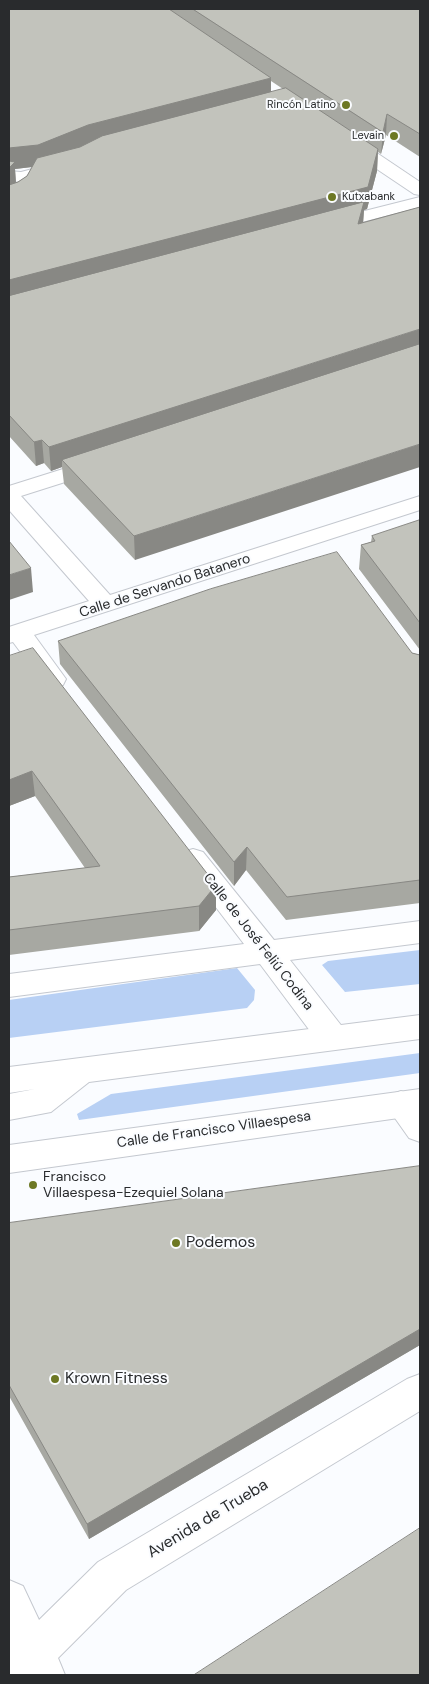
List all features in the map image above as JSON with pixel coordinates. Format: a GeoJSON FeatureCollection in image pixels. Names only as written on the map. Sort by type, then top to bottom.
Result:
{"type":"FeatureCollection","features":[{"type":"Feature","properties":{"kind":"street"},"geometry":{"type":"LineString","coordinates":[[338,135],[420,190]]}},
{"type":"Feature","properties":{"kind":"street"},"geometry":{"type":"LineString","coordinates":[[9,176],[28,175],[81,160]]}},
{"type":"Feature","properties":{"kind":"street"},"geometry":{"type":"LineString","coordinates":[[18,196],[29,184],[28,175]]}},
{"type":"Feature","properties":{"kind":"street"},"geometry":{"type":"LineString","coordinates":[[306,232],[420,202]]}},
{"type":"Feature","properties":{"kind":"street"},"geometry":{"type":"LineString","coordinates":[[9,493],[121,456]]}},
{"type":"Feature","properties":{"kind":"street"},"geometry":{"type":"LineString","coordinates":[[9,497],[106,605]]}},
{"type":"Feature","properties":{"kind":"street","name":"Calle de Servando Batanero"},"geometry":{"type":"LineString","coordinates":[[14,634],[106,605],[326,544],[420,503]]}},
{"type":"Feature","properties":{"kind":"street"},"geometry":{"type":"LineString","coordinates":[[14,634],[72,702]]}},
{"type":"Feature","properties":{"kind":"street","name":"Calle de José Feliú Codina"},"geometry":{"type":"LineString","coordinates":[[180,842],[333,1038]]}},
{"type":"Feature","properties":{"kind":"street"},"geometry":{"type":"LineString","coordinates":[[9,986],[420,932]]}},
{"type":"Feature","properties":{"kind":"street"},"geometry":{"type":"LineString","coordinates":[[9,1080],[420,1027]]}},
{"type":"Feature","properties":{"kind":"street"},"geometry":{"type":"LineString","coordinates":[[9,1107],[40,1103],[82,1072]]}},
{"type":"Feature","properties":{"kind":"street"},"geometry":{"type":"LineString","coordinates":[[410,1103],[420,1128]]}},
{"type":"Feature","properties":{"kind":"street","name":"Calle de Francisco Villaespesa"},"geometry":{"type":"LineString","coordinates":[[9,1159],[410,1103]]}},
{"type":"Feature","properties":{"kind":"street","name":"Avenida de Trueba"},"geometry":{"type":"LineString","coordinates":[[29,1664],[112,1576],[420,1391]]}},
{"type":"Feature","properties":{"kind":"street"},"geometry":{"type":"LineString","coordinates":[[9,1600],[29,1664]]}},
{"type":"Feature","properties":{"kind":"shaded area"},"geometry":{"type":"Polygon","coordinates":[[[420,950],[420,984],[345,992],[322,965],[328,961],[420,950]]]}},
{"type":"Feature","properties":{"kind":"shaded area"},"geometry":{"type":"Polygon","coordinates":[[[237,968],[255,990],[254,1000],[247,1008],[9,1038],[9,1000],[237,968]]]}},
{"type":"Feature","properties":{"kind":"shaded area"},"geometry":{"type":"Polygon","coordinates":[[[420,1053],[420,1073],[79,1120],[77,1114],[111,1094],[420,1053]]]}},
{"type":"Feature","properties":{"kind":"building"},"geometry":{"type":"Polygon","coordinates":[[[9,9],[169,9],[271,78],[88,125],[38,145],[9,148],[9,9]]]}},
{"type":"Feature","properties":{"kind":"building"},"geometry":{"type":"Polygon","coordinates":[[[193,9],[420,9],[420,134],[387,114],[383,132],[193,9]]]}},
{"type":"Feature","properties":{"kind":"building"},"geometry":{"type":"Polygon","coordinates":[[[286,88],[378,149],[368,187],[9,280],[9,185],[27,176],[37,158],[80,147],[102,136],[286,88]]]}},
{"type":"Feature","properties":{"kind":"building"},"geometry":{"type":"Polygon","coordinates":[[[9,161],[15,162],[9,168],[9,161]]]}},
{"type":"Feature","properties":{"kind":"building"},"geometry":{"type":"Polygon","coordinates":[[[364,202],[358,224],[420,207],[420,329],[49,447],[42,440],[34,442],[9,415],[9,296],[364,202]]]}},
{"type":"Feature","properties":{"kind":"building"},"geometry":{"type":"Polygon","coordinates":[[[420,344],[420,444],[134,536],[62,460],[420,344]]]}},
{"type":"Feature","properties":{"kind":"building"},"geometry":{"type":"Polygon","coordinates":[[[420,520],[420,623],[361,545],[375,541],[372,536],[420,520]]]}},
{"type":"Feature","properties":{"kind":"building"},"geometry":{"type":"Polygon","coordinates":[[[9,541],[31,568],[9,575],[9,541]]]}},
{"type":"Feature","properties":{"kind":"building"},"geometry":{"type":"Polygon","coordinates":[[[337,552],[412,653],[420,655],[420,880],[287,897],[247,847],[234,862],[58,641],[210,589],[337,552]]]}},
{"type":"Feature","properties":{"kind":"building"},"geometry":{"type":"Polygon","coordinates":[[[33,648],[216,885],[199,906],[9,930],[9,877],[100,866],[32,771],[9,780],[9,656],[33,648]]]}},
{"type":"Feature","properties":{"kind":"building"},"geometry":{"type":"Polygon","coordinates":[[[420,1166],[420,1329],[87,1524],[9,1385],[9,1223],[420,1166]]]}},
{"type":"Feature","properties":{"kind":"building"},"geometry":{"type":"Polygon","coordinates":[[[420,1528],[420,1675],[194,1675],[420,1528]]]}},
{"type":"Feature","properties":{"kind":"place","name":"Rincón Latino"},"geometry":{"type":"Point","coordinates":[346,105]}},
{"type":"Feature","properties":{"kind":"place","name":"Levain"},"geometry":{"type":"Point","coordinates":[394,136]}},
{"type":"Feature","properties":{"kind":"place","name":"Kutxabank"},"geometry":{"type":"Point","coordinates":[332,197]}},
{"type":"Feature","properties":{"kind":"place","name":"Francisco Villaespesa-Ezequiel Solana"},"geometry":{"type":"Point","coordinates":[33,1185]}},
{"type":"Feature","properties":{"kind":"place","name":"Podemos"},"geometry":{"type":"Point","coordinates":[176,1243]}},
{"type":"Feature","properties":{"kind":"place","name":"Krown Fitness"},"geometry":{"type":"Point","coordinates":[55,1379]}}]}
